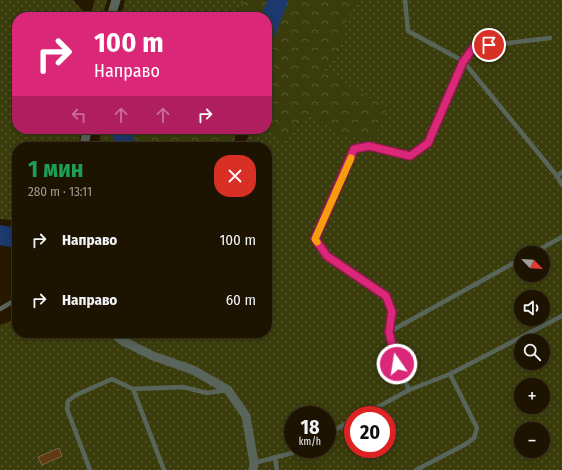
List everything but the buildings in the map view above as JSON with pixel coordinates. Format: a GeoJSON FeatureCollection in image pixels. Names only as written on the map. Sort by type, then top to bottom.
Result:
{"type":"FeatureCollection","features":[{"type":"Feature","properties":{"kind":"street"},"geometry":{"type":"LineString","coordinates":[[112,12],[116,0]]}},
{"type":"Feature","properties":{"kind":"street"},"geometry":{"type":"LineString","coordinates":[[119,338],[153,356],[193,370],[228,390],[246,416],[254,466]]}},
{"type":"Feature","properties":{"kind":"lane"},"geometry":{"type":"LineString","coordinates":[[405,0],[408,31],[463,62],[557,176],[562,185]]}},
{"type":"Feature","properties":{"kind":"lane"},"geometry":{"type":"LineString","coordinates":[[408,390],[397,364],[389,332],[392,312],[386,296],[327,256],[315,239],[354,149],[369,146],[410,156],[428,143],[463,62],[474,47],[550,38]]}},
{"type":"Feature","properties":{"kind":"lane"},"geometry":{"type":"LineString","coordinates":[[557,176],[562,172]]}},
{"type":"Feature","properties":{"kind":"lane"},"geometry":{"type":"LineString","coordinates":[[546,246],[562,237]]}},
{"type":"Feature","properties":{"kind":"lane"},"geometry":{"type":"LineString","coordinates":[[389,332],[514,263]]}},
{"type":"Feature","properties":{"kind":"lane"},"geometry":{"type":"LineString","coordinates":[[0,308],[12,302]]}},
{"type":"Feature","properties":{"kind":"lane"},"geometry":{"type":"LineString","coordinates":[[379,406],[408,390],[450,374],[562,316]]}},
{"type":"Feature","properties":{"kind":"lane"},"geometry":{"type":"LineString","coordinates":[[416,470],[466,444],[474,438],[477,428],[450,374]]}},
{"type":"Feature","properties":{"kind":"lane"},"geometry":{"type":"LineString","coordinates":[[90,470],[67,409],[68,401],[76,395],[112,379],[133,389],[183,387],[208,393],[228,390]]}},
{"type":"Feature","properties":{"kind":"lane"},"geometry":{"type":"LineString","coordinates":[[133,389],[164,470]]}},
{"type":"Feature","properties":{"kind":"lane"},"geometry":{"type":"LineString","coordinates":[[254,466],[284,455]]}},
{"type":"Feature","properties":{"kind":"lane"},"geometry":{"type":"LineString","coordinates":[[275,457],[277,470]]}},
{"type":"Feature","properties":{"kind":"green space"},"geometry":{"type":"Polygon","coordinates":[[[0,0],[73,0],[84,12],[12,12],[12,134],[81,134],[79,142],[12,142],[12,221],[0,219],[0,0]]]}},
{"type":"Feature","properties":{"kind":"green space"},"geometry":{"type":"Polygon","coordinates":[[[95,0],[107,0],[103,12],[91,12],[95,0]]]}},
{"type":"Feature","properties":{"kind":"green space"},"geometry":{"type":"Polygon","coordinates":[[[125,0],[245,0],[237,12],[122,12],[125,0]]]}},
{"type":"Feature","properties":{"kind":"green space"},"geometry":{"type":"Polygon","coordinates":[[[245,0],[357,0],[346,22],[341,46],[320,74],[333,73],[351,87],[387,108],[375,138],[347,138],[318,120],[307,116],[296,123],[285,140],[274,138],[272,134],[272,12],[237,12],[245,0]]]}},
{"type":"Feature","properties":{"kind":"green space"},"geometry":{"type":"Polygon","coordinates":[[[336,0],[562,0],[562,470],[0,470],[0,325],[12,321],[12,338],[272,338],[272,142],[246,142],[250,134],[272,134],[272,96],[336,0]]]}},
{"type":"Feature","properties":{"kind":"green space"},"geometry":{"type":"Polygon","coordinates":[[[100,134],[113,134],[114,142],[100,142],[100,134]]]}},
{"type":"Feature","properties":{"kind":"green space"},"geometry":{"type":"Polygon","coordinates":[[[117,134],[235,134],[235,142],[119,142],[117,134]]]}},
{"type":"Feature","properties":{"kind":"waterway"},"geometry":{"type":"LineString","coordinates":[[272,16],[278,0]]}},
{"type":"Feature","properties":{"kind":"waterway"},"geometry":{"type":"LineString","coordinates":[[122,134],[125,142]]}},
{"type":"Feature","properties":{"kind":"waterway"},"geometry":{"type":"LineString","coordinates":[[0,235],[12,237]]}},
{"type":"Feature","properties":{"kind":"slow traffic"},"geometry":{"type":"LineString","coordinates":[[317,242],[315,239],[351,158]]}},
{"type":"Feature","properties":{"kind":"route"},"geometry":{"type":"LineString","coordinates":[[397,364],[389,332],[392,312],[386,296],[327,256],[315,239],[354,149],[369,146],[410,156],[428,143],[463,62],[474,47],[489,45]]}}]}
